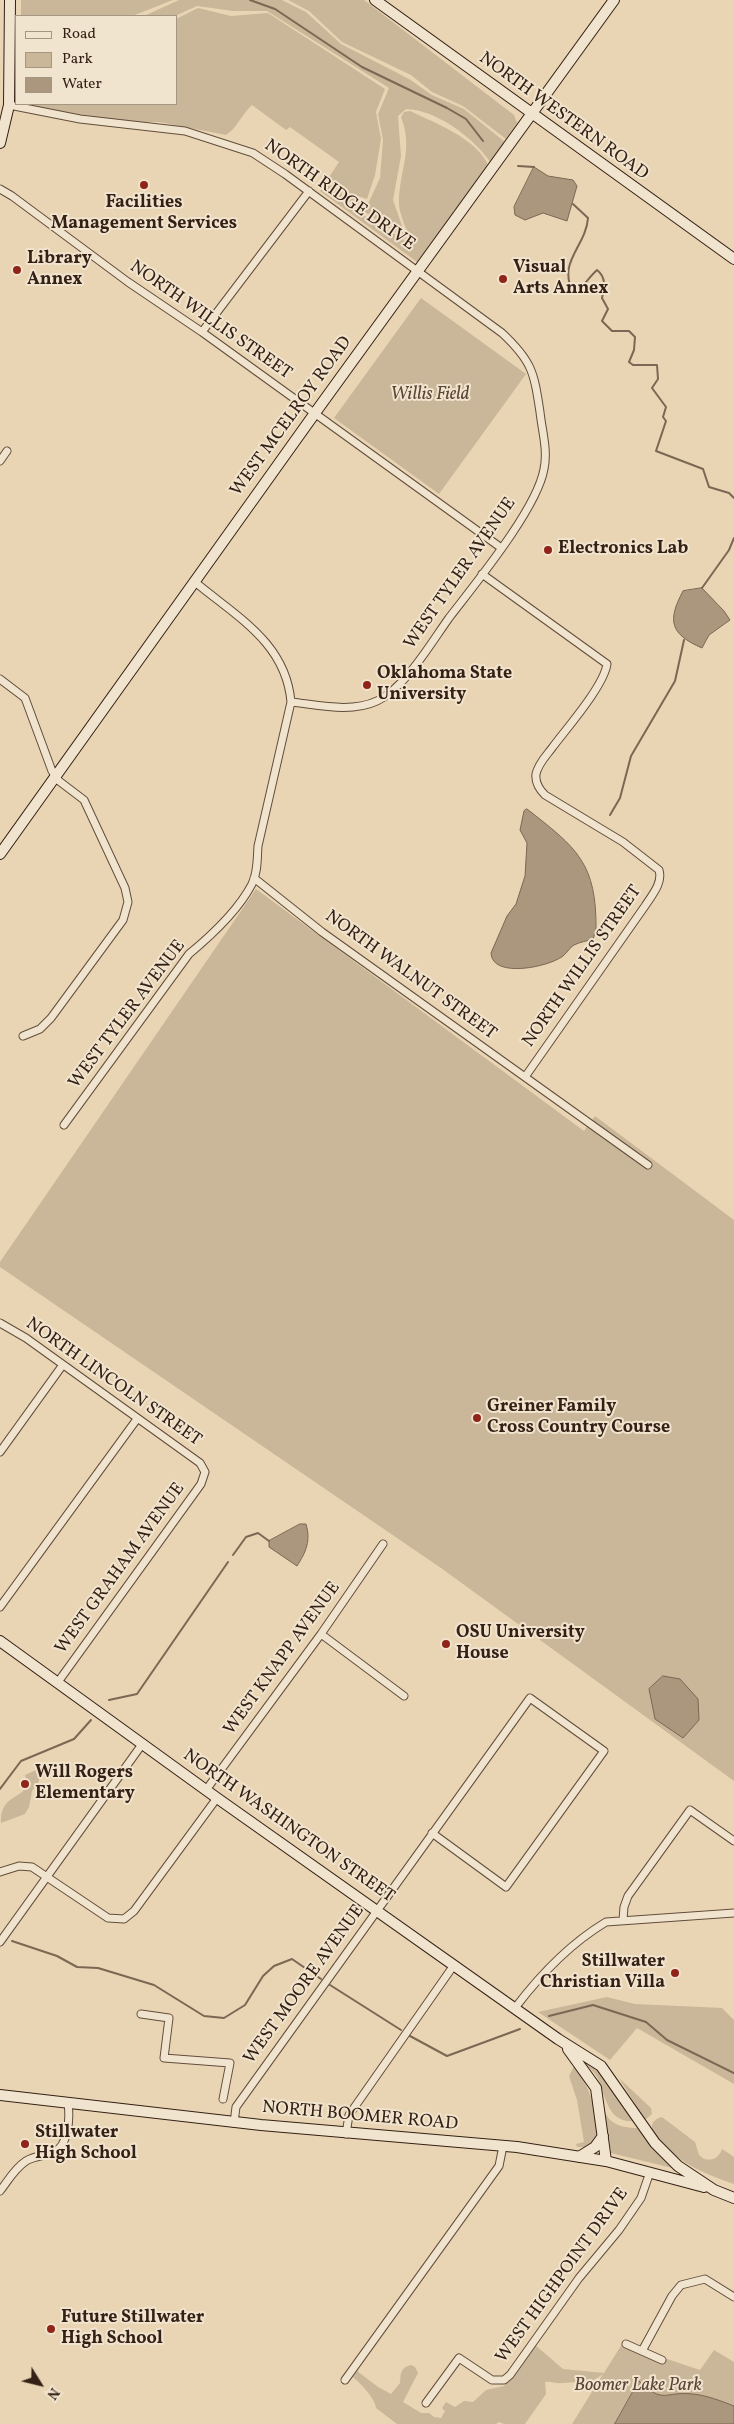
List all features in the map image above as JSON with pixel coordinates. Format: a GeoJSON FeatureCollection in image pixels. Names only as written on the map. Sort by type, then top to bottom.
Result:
{"type":"FeatureCollection","features":[{"type":"Feature","properties":{"kind":"main road"},"geometry":{"type":"LineString","coordinates":[[0,143],[9,105],[10,0]]}},
{"type":"Feature","properties":{"kind":"main road","name":"NORTH WESTERN ROAD"},"geometry":{"type":"LineString","coordinates":[[375,0],[734,259]]}},
{"type":"Feature","properties":{"kind":"main road","name":"WEST MCELROY ROAD"},"geometry":{"type":"LineString","coordinates":[[0,854],[315,413],[614,0]]}},
{"type":"Feature","properties":{"kind":"main road","name":"NORTH WASHINGTON STREET"},"geometry":{"type":"LineString","coordinates":[[0,1641],[217,1798],[558,2039],[601,2066],[655,2143],[678,2166],[714,2190],[734,2198]]}},
{"type":"Feature","properties":{"kind":"main road","name":"NORTH WASHINGTON STREET"},"geometry":{"type":"LineString","coordinates":[[558,2039],[575,2057],[596,2088],[606,2161]]}},
{"type":"Feature","properties":{"kind":"main road","name":"NORTH BOOMER ROAD"},"geometry":{"type":"LineString","coordinates":[[0,2095],[346,2134],[503,2146],[606,2161],[714,2190]]}},
{"type":"Feature","properties":{"kind":"main road"},"geometry":{"type":"LineString","coordinates":[[579,2157],[595,2148],[603,2136]]}},
{"type":"Feature","properties":{"kind":"street","name":"NORTH RIDGE DRIVE"},"geometry":{"type":"LineString","coordinates":[[9,105],[80,119],[167,128],[203,136],[252,152],[309,191],[502,332],[523,353],[534,375],[537,395]]}},
{"type":"Feature","properties":{"kind":"street","name":"NORTH WILLIS STREET"},"geometry":{"type":"LineString","coordinates":[[0,189],[500,547]]}},
{"type":"Feature","properties":{"kind":"street"},"geometry":{"type":"LineString","coordinates":[[202,332],[309,191]]}},
{"type":"Feature","properties":{"kind":"street","name":"WEST TYLER AVENUE"},"geometry":{"type":"LineString","coordinates":[[291,702],[344,708],[370,703],[390,694],[417,662],[482,574],[527,509],[540,486],[545,468],[545,445],[537,395]]}},
{"type":"Feature","properties":{"kind":"street"},"geometry":{"type":"LineString","coordinates":[[0,461],[7,451]]}},
{"type":"Feature","properties":{"kind":"street","name":"NORTH WILLIS STREET"},"geometry":{"type":"LineString","coordinates":[[482,574],[607,664],[606,673],[595,690],[541,763],[536,780],[539,789],[545,795],[623,842],[659,870],[661,875],[658,887],[525,1077]]}},
{"type":"Feature","properties":{"kind":"street"},"geometry":{"type":"LineString","coordinates":[[195,582],[273,649],[283,666],[290,686],[291,702],[258,846],[257,867],[254,878]]}},
{"type":"Feature","properties":{"kind":"street"},"geometry":{"type":"LineString","coordinates":[[0,679],[25,698],[55,778],[84,800],[125,888],[128,902],[126,913],[51,1018],[40,1028],[23,1036]]}},
{"type":"Feature","properties":{"kind":"street","name":"WEST TYLER AVENUE"},"geometry":{"type":"LineString","coordinates":[[64,1125],[170,978],[189,954],[238,905],[254,878]]}},
{"type":"Feature","properties":{"kind":"street","name":"NORTH WALNUT STREET"},"geometry":{"type":"LineString","coordinates":[[254,878],[322,932],[648,1165]]}},
{"type":"Feature","properties":{"kind":"street","name":"NORTH LINCOLN STREET"},"geometry":{"type":"LineString","coordinates":[[0,1323],[26,1338],[62,1366],[200,1463],[205,1472]]}},
{"type":"Feature","properties":{"kind":"street"},"geometry":{"type":"LineString","coordinates":[[0,1452],[62,1366]]}},
{"type":"Feature","properties":{"kind":"street"},"geometry":{"type":"LineString","coordinates":[[0,1607],[137,1419]]}},
{"type":"Feature","properties":{"kind":"street","name":"WEST GRAHAM AVENUE"},"geometry":{"type":"LineString","coordinates":[[58,1682],[196,1490],[205,1472]]}},
{"type":"Feature","properties":{"kind":"street","name":"WEST KNAPP AVENUE"},"geometry":{"type":"LineString","coordinates":[[206,1790],[321,1634],[383,1544]]}},
{"type":"Feature","properties":{"kind":"street"},"geometry":{"type":"LineString","coordinates":[[321,1634],[404,1696]]}},
{"type":"Feature","properties":{"kind":"street","name":"WEST MOORE AVENUE"},"geometry":{"type":"LineString","coordinates":[[234,2122],[236,2107],[432,1833],[530,1698],[604,1751],[506,1887],[432,1833]]}},
{"type":"Feature","properties":{"kind":"street"},"geometry":{"type":"LineString","coordinates":[[0,1942],[143,1743]]}},
{"type":"Feature","properties":{"kind":"street"},"geometry":{"type":"LineString","coordinates":[[0,1872],[25,1866],[39,1869],[108,1918],[124,1919],[137,1908],[217,1798]]}},
{"type":"Feature","properties":{"kind":"street"},"geometry":{"type":"LineString","coordinates":[[623,1920],[624,1907],[628,1896],[690,1810],[734,1841]]}},
{"type":"Feature","properties":{"kind":"street"},"geometry":{"type":"LineString","coordinates":[[515,2008],[535,1982],[592,1930],[606,1922],[734,1913]]}},
{"type":"Feature","properties":{"kind":"street"},"geometry":{"type":"LineString","coordinates":[[346,2134],[349,2114],[454,1965]]}},
{"type":"Feature","properties":{"kind":"street"},"geometry":{"type":"LineString","coordinates":[[141,2014],[169,2018],[164,2058],[230,2063],[223,2099]]}},
{"type":"Feature","properties":{"kind":"street"},"geometry":{"type":"LineString","coordinates":[[0,2191],[15,2170],[26,2161],[43,2153],[53,2153],[60,2146],[66,2137],[70,2114],[68,2103]]}},
{"type":"Feature","properties":{"kind":"street"},"geometry":{"type":"LineString","coordinates":[[345,2380],[499,2166],[503,2146]]}},
{"type":"Feature","properties":{"kind":"street","name":"WEST HIGHPOINT DRIVE"},"geometry":{"type":"LineString","coordinates":[[426,2403],[458,2358],[498,2382],[510,2375],[578,2278],[619,2230],[636,2206],[641,2198],[650,2172]]}},
{"type":"Feature","properties":{"kind":"street"},"geometry":{"type":"LineString","coordinates":[[642,2351],[672,2296],[681,2285],[705,2279],[716,2284],[734,2297]]}},
{"type":"Feature","properties":{"kind":"street"},"geometry":{"type":"LineString","coordinates":[[626,2344],[662,2360]]}},
{"type":"Feature","properties":{"kind":"green space"},"geometry":{"type":"Polygon","coordinates":[[[21,0],[173,0],[135,15],[21,15],[21,0]]]}},
{"type":"Feature","properties":{"kind":"green space"},"geometry":{"type":"Polygon","coordinates":[[[179,0],[282,0],[306,12],[341,44],[409,79],[432,95],[464,109],[505,142],[491,163],[465,135],[442,120],[430,114],[406,109],[398,116],[401,156],[393,200],[407,240],[345,199],[344,192],[368,204],[380,178],[383,140],[378,114],[389,88],[267,11],[233,11],[197,6],[177,15],[146,15],[179,0]]]}},
{"type":"Feature","properties":{"kind":"green space"},"geometry":{"type":"Polygon","coordinates":[[[288,0],[364,0],[514,115],[517,123],[506,139],[463,106],[432,92],[411,75],[342,42],[309,11],[288,0]]]}},
{"type":"Feature","properties":{"kind":"green space"},"geometry":{"type":"Polygon","coordinates":[[[198,8],[231,16],[268,13],[385,89],[376,112],[381,139],[375,175],[367,199],[342,191],[342,202],[411,244],[399,203],[406,150],[405,129],[401,117],[404,112],[410,111],[454,133],[475,147],[488,165],[417,262],[320,191],[339,162],[290,127],[286,130],[252,105],[226,135],[159,122],[127,122],[21,105],[178,105],[178,18],[198,8]]]}},
{"type":"Feature","properties":{"kind":"green space","name":"Willis Field"},"geometry":{"type":"Polygon","coordinates":[[[421,298],[526,374],[439,494],[334,418],[421,298]]]}},
{"type":"Feature","properties":{"kind":"green space","name":"Greiner Family Cross Country Course"},"geometry":{"type":"Polygon","coordinates":[[[256,889],[584,1131],[595,1116],[734,1220],[734,1781],[441,1568],[0,1267],[0,1262],[256,889]]]}},
{"type":"Feature","properties":{"kind":"green space"},"geometry":{"type":"Polygon","coordinates":[[[36,1770],[40,1773],[39,1781],[32,1791],[29,1807],[25,1814],[1,1823],[5,1805],[24,1789],[26,1783],[25,1775],[36,1770]]]}},
{"type":"Feature","properties":{"kind":"green space"},"geometry":{"type":"Polygon","coordinates":[[[607,1997],[635,2004],[722,2008],[734,2020],[734,2084],[637,2028],[610,2060],[538,2012],[607,1997]]]}},
{"type":"Feature","properties":{"kind":"green space"},"geometry":{"type":"Polygon","coordinates":[[[580,2056],[604,2075],[635,2121],[626,2121],[613,2113],[597,2077],[580,2056]]]}},
{"type":"Feature","properties":{"kind":"green space"},"geometry":{"type":"Polygon","coordinates":[[[574,2066],[592,2099],[596,2117],[598,2136],[589,2147],[577,2147],[576,2144],[584,2142],[577,2100],[569,2076],[574,2066]]]}},
{"type":"Feature","properties":{"kind":"green space"},"geometry":{"type":"Polygon","coordinates":[[[619,2078],[651,2108],[652,2114],[645,2120],[619,2078]]]}},
{"type":"Feature","properties":{"kind":"green space"},"geometry":{"type":"Polygon","coordinates":[[[603,2112],[619,2125],[639,2128],[653,2148],[672,2165],[672,2168],[611,2153],[603,2112]]]}},
{"type":"Feature","properties":{"kind":"green space"},"geometry":{"type":"Polygon","coordinates":[[[662,2117],[695,2142],[699,2155],[704,2159],[710,2160],[715,2158],[722,2149],[734,2157],[734,2184],[694,2167],[668,2149],[655,2136],[652,2129],[654,2121],[662,2117]]]}},
{"type":"Feature","properties":{"kind":"green space","name":"Boomer Lake Park"},"geometry":{"type":"Polygon","coordinates":[[[534,2344],[563,2369],[604,2373],[622,2344],[700,2370],[714,2350],[734,2362],[734,2424],[572,2424],[603,2374],[588,2384],[545,2382],[546,2394],[525,2424],[504,2424],[499,2422],[496,2424],[397,2424],[376,2408],[364,2387],[353,2377],[357,2371],[391,2394],[400,2383],[403,2369],[411,2365],[415,2367],[418,2373],[403,2402],[421,2413],[429,2413],[434,2417],[441,2418],[445,2411],[442,2408],[446,2402],[455,2407],[464,2401],[473,2402],[486,2390],[504,2386],[534,2344]]]}},
{"type":"Feature","properties":{"kind":"water"},"geometry":{"type":"Polygon","coordinates":[[[534,167],[548,176],[573,180],[577,186],[567,221],[543,213],[525,220],[515,215],[514,207],[534,167]]]}},
{"type":"Feature","properties":{"kind":"water"},"geometry":{"type":"Polygon","coordinates":[[[702,588],[730,620],[709,635],[702,648],[691,643],[678,632],[674,626],[674,619],[678,601],[683,591],[702,588]]]}},
{"type":"Feature","properties":{"kind":"water"},"geometry":{"type":"Polygon","coordinates":[[[527,809],[559,835],[581,859],[593,889],[596,931],[593,939],[574,945],[556,960],[534,967],[511,968],[501,966],[494,961],[491,953],[507,916],[516,904],[525,876],[527,843],[520,830],[524,811],[527,809]]]}},
{"type":"Feature","properties":{"kind":"water"},"geometry":{"type":"Polygon","coordinates":[[[300,1524],[306,1524],[308,1541],[297,1566],[269,1547],[269,1541],[300,1524]]]}},
{"type":"Feature","properties":{"kind":"water"},"geometry":{"type":"Polygon","coordinates":[[[663,1676],[680,1679],[698,1699],[699,1720],[683,1738],[655,1719],[649,1689],[663,1676]]]}},
{"type":"Feature","properties":{"kind":"water"},"geometry":{"type":"Polygon","coordinates":[[[639,2381],[659,2395],[697,2395],[713,2398],[734,2406],[734,2424],[615,2424],[639,2381]]]}},
{"type":"Feature","properties":{"kind":"waterway"},"geometry":{"type":"LineString","coordinates":[[250,0],[275,9],[362,67],[466,119],[483,141]]}},
{"type":"Feature","properties":{"kind":"waterway"},"geometry":{"type":"LineString","coordinates":[[518,166],[534,167]]}},
{"type":"Feature","properties":{"kind":"waterway"},"geometry":{"type":"LineString","coordinates":[[573,204],[588,218],[586,228],[570,264],[568,273],[569,283],[574,294],[597,270],[603,279],[602,298],[608,309],[602,321],[612,331],[629,331],[635,337],[634,350],[629,362],[633,365],[657,365],[658,379],[652,388],[666,407],[663,417],[666,421],[656,451],[703,469],[709,487],[729,493],[734,498]]}},
{"type":"Feature","properties":{"kind":"waterway"},"geometry":{"type":"LineString","coordinates":[[702,588],[729,550],[734,538]]}},
{"type":"Feature","properties":{"kind":"waterway"},"geometry":{"type":"LineString","coordinates":[[610,815],[620,798],[631,756],[675,681],[684,640]]}},
{"type":"Feature","properties":{"kind":"waterway"},"geometry":{"type":"LineString","coordinates":[[233,1555],[246,1537],[258,1533],[269,1541]]}},
{"type":"Feature","properties":{"kind":"waterway"},"geometry":{"type":"LineString","coordinates":[[109,1700],[137,1694],[228,1562]]}},
{"type":"Feature","properties":{"kind":"waterway"},"geometry":{"type":"LineString","coordinates":[[0,1789],[21,1761],[74,1739],[91,1720]]}},
{"type":"Feature","properties":{"kind":"waterway"},"geometry":{"type":"LineString","coordinates":[[12,1941],[57,1956],[77,1967],[98,1968],[154,1985],[204,2016],[224,2018],[245,2005],[263,1976],[274,1966],[292,1959],[321,1979]]}},
{"type":"Feature","properties":{"kind":"waterway"},"geometry":{"type":"LineString","coordinates":[[330,1985],[401,2030]]}},
{"type":"Feature","properties":{"kind":"waterway"},"geometry":{"type":"LineString","coordinates":[[549,2016],[593,2005],[646,2022],[667,2040],[734,2073]]}},
{"type":"Feature","properties":{"kind":"waterway"},"geometry":{"type":"LineString","coordinates":[[410,2036],[447,2056],[520,2029]]}},
{"type":"Feature","properties":{"kind":"place","name":"Facilities Management Services"},"geometry":{"type":"Point","coordinates":[144,185]}},
{"type":"Feature","properties":{"kind":"place","name":"Library Annex"},"geometry":{"type":"Point","coordinates":[17,270]}},
{"type":"Feature","properties":{"kind":"place","name":"Visual Arts Annex"},"geometry":{"type":"Point","coordinates":[503,279]}},
{"type":"Feature","properties":{"kind":"place","name":"Electronics Lab"},"geometry":{"type":"Point","coordinates":[548,550]}},
{"type":"Feature","properties":{"kind":"place","name":"Oklahoma State University"},"geometry":{"type":"Point","coordinates":[367,685]}},
{"type":"Feature","properties":{"kind":"place","name":"Greiner Family Cross Country Course"},"geometry":{"type":"Point","coordinates":[477,1418]}},
{"type":"Feature","properties":{"kind":"place","name":"OSU University House"},"geometry":{"type":"Point","coordinates":[446,1644]}},
{"type":"Feature","properties":{"kind":"place","name":"Will Rogers Elementary"},"geometry":{"type":"Point","coordinates":[25,1784]}},
{"type":"Feature","properties":{"kind":"place","name":"Stillwater Christian Villa"},"geometry":{"type":"Point","coordinates":[675,1973]}},
{"type":"Feature","properties":{"kind":"place","name":"Stillwater High School"},"geometry":{"type":"Point","coordinates":[25,2144]}},
{"type":"Feature","properties":{"kind":"place","name":"Future Stillwater High School"},"geometry":{"type":"Point","coordinates":[51,2329]}}]}
